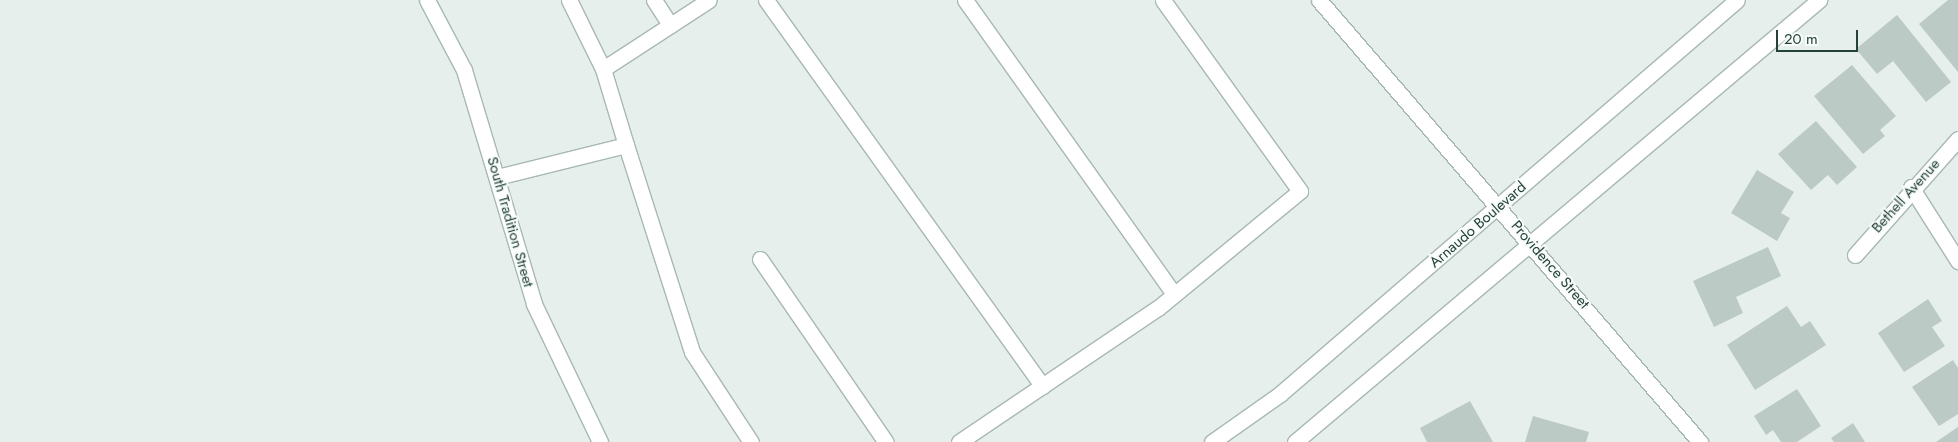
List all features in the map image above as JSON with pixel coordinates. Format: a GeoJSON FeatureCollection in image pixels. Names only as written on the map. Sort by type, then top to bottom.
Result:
{"type":"FeatureCollection","features":[{"type":"Feature","properties":{"kind":"street","name":"South Tradition Street"},"geometry":{"type":"LineString","coordinates":[[427,0],[464,70],[534,304],[600,442]]}},
{"type":"Feature","properties":{"kind":"street"},"geometry":{"type":"LineString","coordinates":[[569,0],[603,69],[692,352],[751,442]]}},
{"type":"Feature","properties":{"kind":"street"},"geometry":{"type":"LineString","coordinates":[[654,0],[670,25]]}},
{"type":"Feature","properties":{"kind":"street"},"geometry":{"type":"LineString","coordinates":[[603,69],[709,0]]}},
{"type":"Feature","properties":{"kind":"street"},"geometry":{"type":"LineString","coordinates":[[766,0],[1042,386]]}},
{"type":"Feature","properties":{"kind":"street"},"geometry":{"type":"LineString","coordinates":[[965,0],[1174,294]]}},
{"type":"Feature","properties":{"kind":"street"},"geometry":{"type":"LineString","coordinates":[[959,442],[1174,294],[1300,190],[1163,0]]}},
{"type":"Feature","properties":{"kind":"street","name":"Providence Street"},"geometry":{"type":"LineString","coordinates":[[1319,0],[1532,244],[1700,442]]}},
{"type":"Feature","properties":{"kind":"street","name":"Arnaudo Boulevard"},"geometry":{"type":"LineString","coordinates":[[1212,442],[1280,394],[1500,207],[1736,0]]}},
{"type":"Feature","properties":{"kind":"street"},"geometry":{"type":"LineString","coordinates":[[1295,442],[1819,0]]}},
{"type":"Feature","properties":{"kind":"street","name":"Bethell Avenue"},"geometry":{"type":"LineString","coordinates":[[1855,255],[1911,187],[1958,139]]}},
{"type":"Feature","properties":{"kind":"street"},"geometry":{"type":"LineString","coordinates":[[497,177],[626,145]]}},
{"type":"Feature","properties":{"kind":"street"},"geometry":{"type":"LineString","coordinates":[[1911,187],[1958,261]]}},
{"type":"Feature","properties":{"kind":"street"},"geometry":{"type":"LineString","coordinates":[[760,259],[886,442]]}},
{"type":"Feature","properties":{"kind":"building"},"geometry":{"type":"Polygon","coordinates":[[[1948,0],[1958,0],[1958,72],[1919,24],[1948,0]]]}},
{"type":"Feature","properties":{"kind":"building"},"geometry":{"type":"Polygon","coordinates":[[[1897,15],[1951,82],[1926,102],[1893,61],[1877,74],[1856,49],[1897,15]]]}},
{"type":"Feature","properties":{"kind":"building"},"geometry":{"type":"Polygon","coordinates":[[[1852,65],[1896,116],[1880,130],[1885,136],[1863,154],[1814,96],[1852,65]]]}},
{"type":"Feature","properties":{"kind":"building"},"geometry":{"type":"Polygon","coordinates":[[[1816,121],[1857,167],[1837,185],[1828,175],[1811,190],[1778,154],[1816,121]]]}},
{"type":"Feature","properties":{"kind":"building"},"geometry":{"type":"Polygon","coordinates":[[[1757,170],[1794,192],[1781,213],[1790,218],[1777,241],[1731,213],[1757,170]]]}},
{"type":"Feature","properties":{"kind":"building"},"geometry":{"type":"Polygon","coordinates":[[[1768,247],[1781,276],[1736,297],[1743,313],[1714,327],[1693,281],[1768,247]]]}},
{"type":"Feature","properties":{"kind":"building"},"geometry":{"type":"Polygon","coordinates":[[[1928,299],[1942,321],[1932,327],[1945,346],[1904,372],[1878,333],[1928,299]]]}},
{"type":"Feature","properties":{"kind":"building"},"geometry":{"type":"Polygon","coordinates":[[[1787,306],[1801,327],[1810,321],[1826,345],[1755,390],[1727,345],[1787,306]]]}},
{"type":"Feature","properties":{"kind":"building"},"geometry":{"type":"Polygon","coordinates":[[[1953,360],[1958,368],[1958,414],[1939,426],[1912,387],[1953,360]]]}},
{"type":"Feature","properties":{"kind":"building"},"geometry":{"type":"Polygon","coordinates":[[[1797,389],[1821,426],[1797,442],[1781,442],[1773,430],[1766,435],[1754,416],[1797,389]]]}},
{"type":"Feature","properties":{"kind":"building"},"geometry":{"type":"Polygon","coordinates":[[[1470,401],[1493,442],[1427,442],[1420,428],[1470,401]]]}},
{"type":"Feature","properties":{"kind":"building"},"geometry":{"type":"Polygon","coordinates":[[[1533,416],[1589,432],[1586,442],[1525,442],[1533,416]]]}},
{"type":"Feature","properties":{"kind":"building"},"geometry":{"type":"Polygon","coordinates":[[[1853,423],[1865,442],[1834,442],[1831,438],[1853,423]]]}},
{"type":"Feature","properties":{"kind":"building"},"geometry":{"type":"Polygon","coordinates":[[[1958,427],[1958,442],[1936,442],[1958,427]]]}}]}
